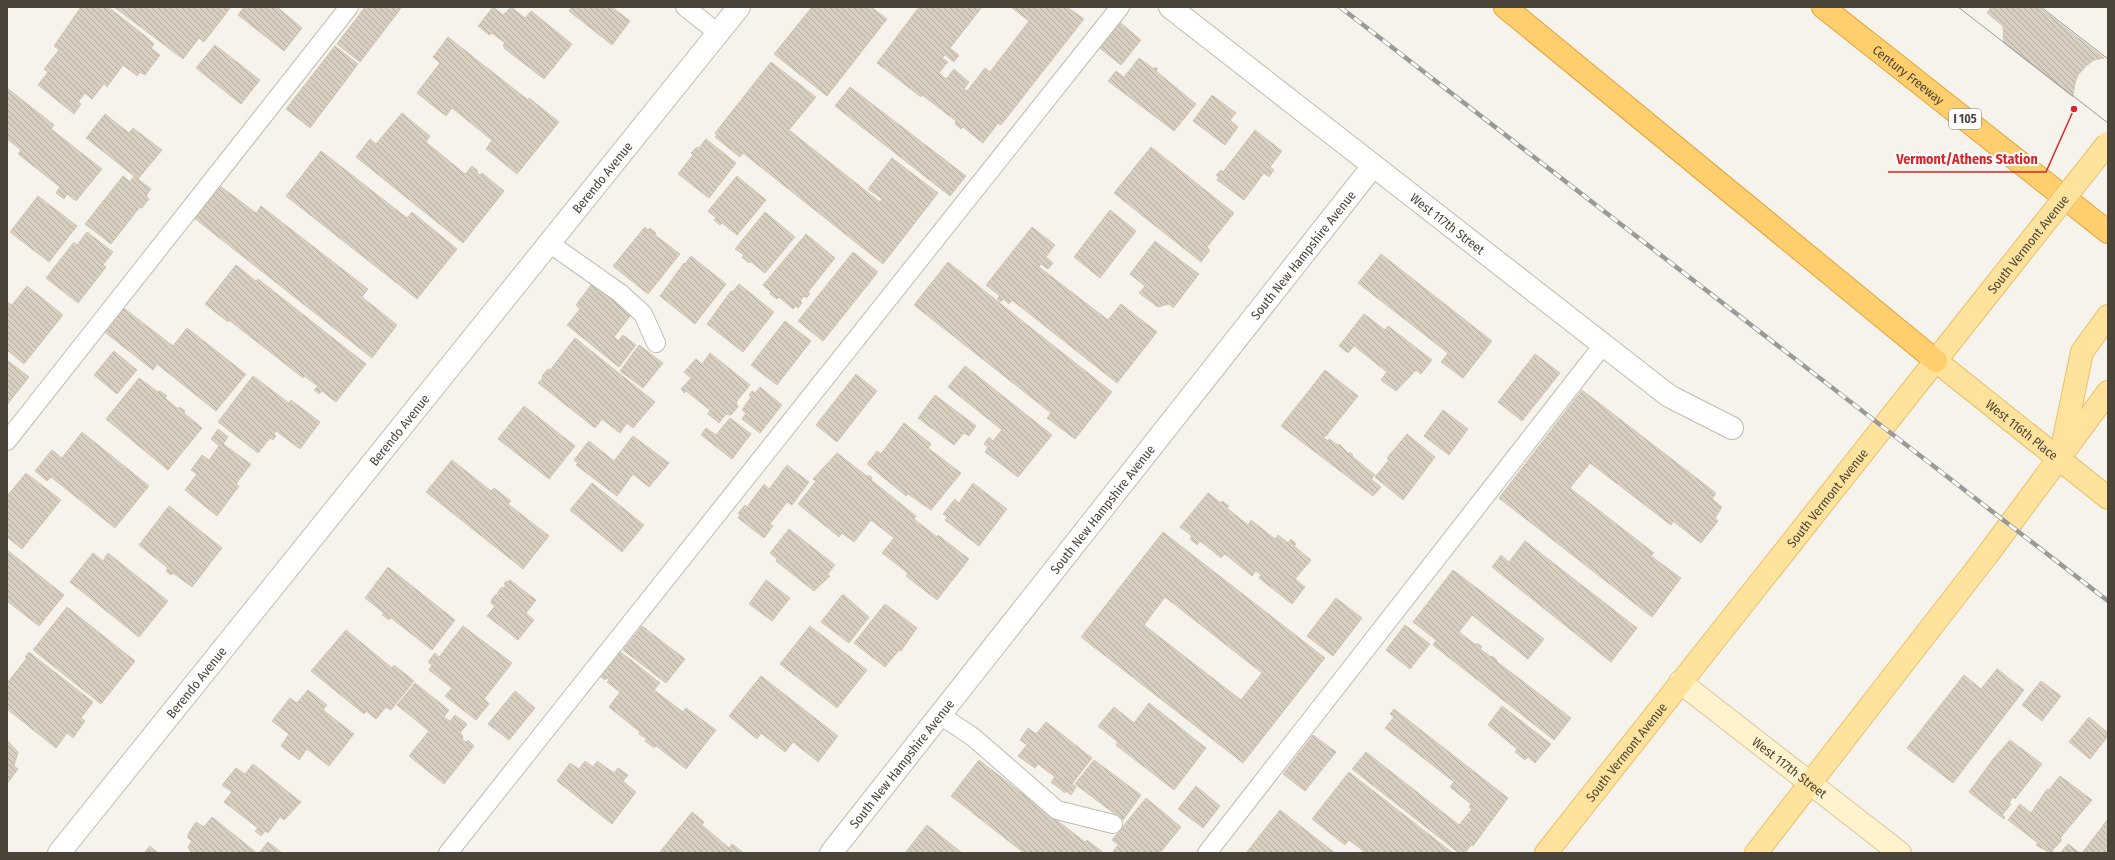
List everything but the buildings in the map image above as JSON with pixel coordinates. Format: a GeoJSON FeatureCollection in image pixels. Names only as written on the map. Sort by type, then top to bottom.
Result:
{"type":"FeatureCollection","features":[{"type":"Feature","properties":{"kind":"highway"},"geometry":{"type":"LineString","coordinates":[[1505,7],[1936,361]]}},
{"type":"Feature","properties":{"kind":"highway","name":"Century Freeway"},"geometry":{"type":"LineString","coordinates":[[1823,7],[2108,232]]}},
{"type":"Feature","properties":{"kind":"main road","name":"South Vermont Avenue"},"geometry":{"type":"LineString","coordinates":[[1546,853],[2108,143]]}},
{"type":"Feature","properties":{"kind":"main road"},"geometry":{"type":"LineString","coordinates":[[2059,460],[2082,352],[2108,316]]}},
{"type":"Feature","properties":{"kind":"main road","name":"West 116th Place"},"geometry":{"type":"LineString","coordinates":[[1936,361],[2108,498]]}},
{"type":"Feature","properties":{"kind":"main road"},"geometry":{"type":"LineString","coordinates":[[1756,853],[1811,784],[2059,460],[2107,393]]}},
{"type":"Feature","properties":{"kind":"street","name":"Berendo Avenue"},"geometry":{"type":"LineString","coordinates":[[59,853],[739,7]]}},
{"type":"Feature","properties":{"kind":"street","name":"West 117th Street"},"geometry":{"type":"LineString","coordinates":[[1170,7],[1669,396],[1732,428]]}},
{"type":"Feature","properties":{"kind":"street","name":"South New Hampshire Avenue"},"geometry":{"type":"LineString","coordinates":[[831,853],[1373,166]]}},
{"type":"Feature","properties":{"kind":"street","name":"West 117th Street"},"geometry":{"type":"LineString","coordinates":[[1680,682],[1900,853]]}},
{"type":"Feature","properties":{"kind":"lane"},"geometry":{"type":"LineString","coordinates":[[7,441],[349,7]]}},
{"type":"Feature","properties":{"kind":"lane"},"geometry":{"type":"LineString","coordinates":[[685,7],[718,33]]}},
{"type":"Feature","properties":{"kind":"lane"},"geometry":{"type":"LineString","coordinates":[[448,853],[1120,7]]}},
{"type":"Feature","properties":{"kind":"lane"},"geometry":{"type":"LineString","coordinates":[[549,243],[620,293],[643,314],[656,344]]}},
{"type":"Feature","properties":{"kind":"lane"},"geometry":{"type":"LineString","coordinates":[[1207,853],[1603,344]]}},
{"type":"Feature","properties":{"kind":"lane"},"geometry":{"type":"LineString","coordinates":[[940,715],[973,737],[1057,810],[1113,824]]}},
{"type":"Feature","properties":{"kind":"tram line"},"geometry":{"type":"LineString","coordinates":[[1958,7],[2108,123]]}},
{"type":"Feature","properties":{"kind":"tram line"},"geometry":{"type":"LineString","coordinates":[[2041,7],[2108,59]]}},
{"type":"Feature","properties":{"kind":"railway"},"geometry":{"type":"LineString","coordinates":[[1340,7],[2108,601]]}},
{"type":"Feature","properties":{"kind":"place","name":"Vermont/Athens Station"},"geometry":{"type":"Point","coordinates":[2074,109]}}]}
